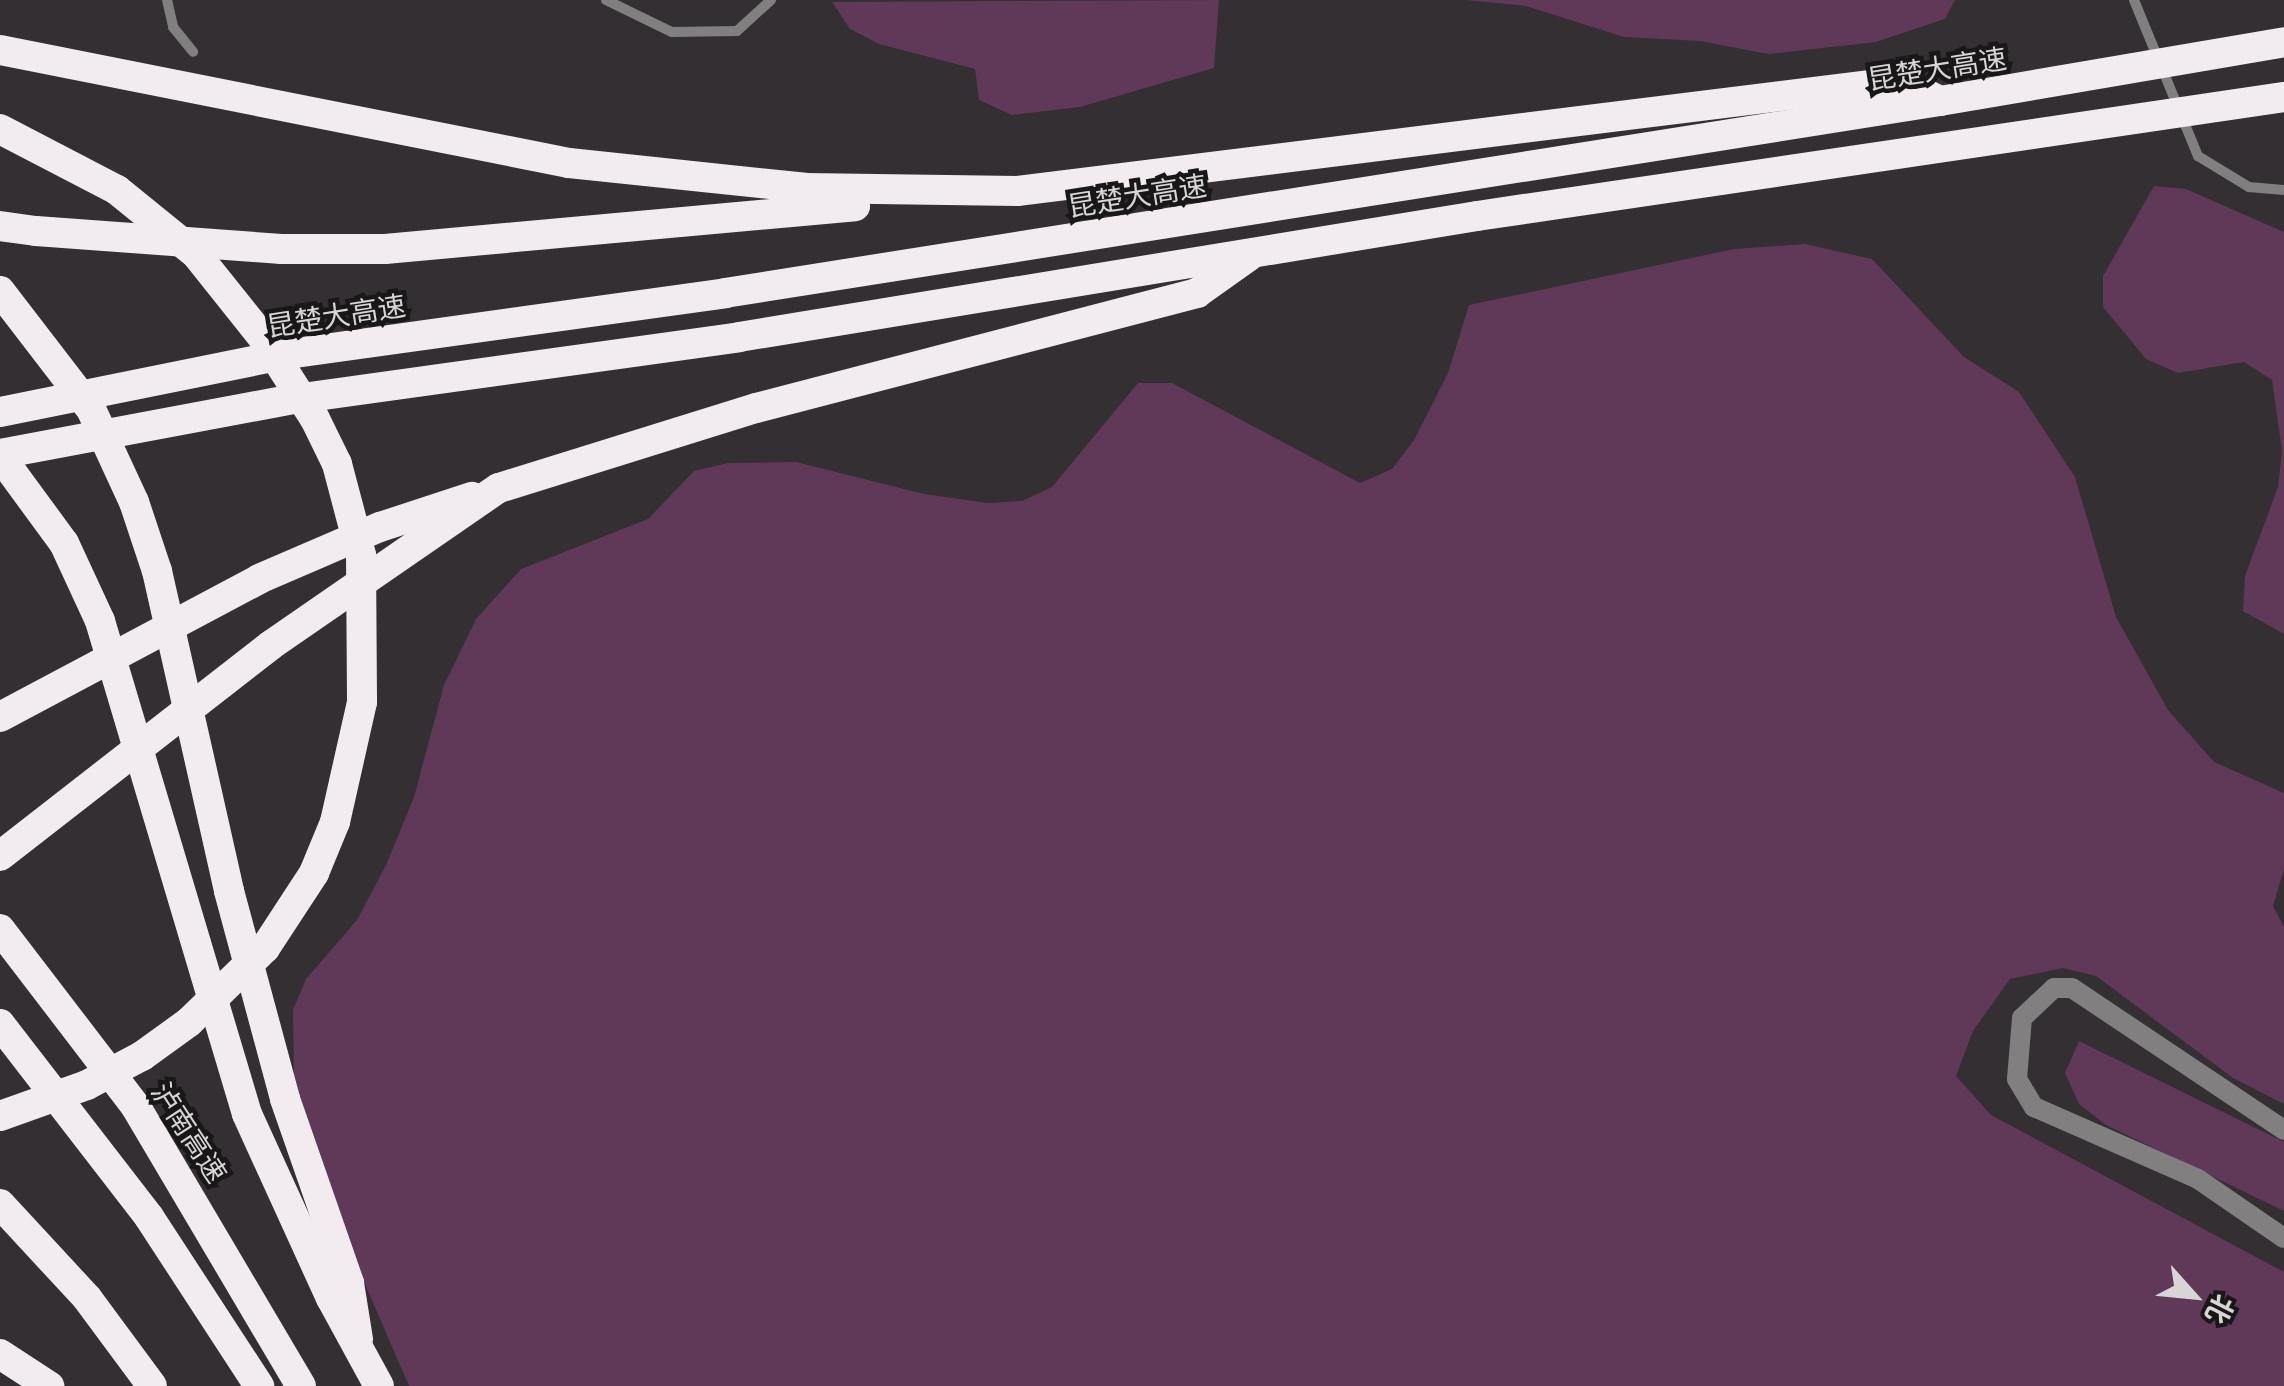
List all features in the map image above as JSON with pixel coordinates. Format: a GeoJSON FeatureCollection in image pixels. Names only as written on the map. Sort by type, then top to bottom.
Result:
{"type":"FeatureCollection","features":[{"type":"Feature","properties":{"kind":"highway","name":"昆楚大高速"},"geometry":{"type":"LineString","coordinates":[[0,412],[288,354],[725,293],[1940,101],[2284,42]]}},
{"type":"Feature","properties":{"kind":"highway"},"geometry":{"type":"LineString","coordinates":[[0,50],[569,163],[804,188],[1017,191]]}},
{"type":"Feature","properties":{"kind":"highway"},"geometry":{"type":"LineString","coordinates":[[0,226],[281,249],[385,249],[1017,191],[1901,82],[1940,101]]}},
{"type":"Feature","properties":{"kind":"highway"},"geometry":{"type":"LineString","coordinates":[[380,1386],[358,1339],[331,1298],[248,1114],[179,897],[123,684],[77,570],[43,512],[0,455],[296,399],[739,338],[1477,216],[2284,98]]}},
{"type":"Feature","properties":{"kind":"highway"},"geometry":{"type":"LineString","coordinates":[[0,129],[117,190],[196,254],[247,316],[337,464],[361,555],[362,702],[347,784],[314,873],[282,926],[234,982],[142,1056],[87,1085],[0,1116]]}},
{"type":"Feature","properties":{"kind":"highway"},"geometry":{"type":"LineString","coordinates":[[0,717],[301,559],[499,488],[756,408],[1197,293],[1250,256]]}},
{"type":"Feature","properties":{"kind":"highway"},"geometry":{"type":"LineString","coordinates":[[0,291],[69,374],[134,502],[156,571],[229,890],[285,1098],[348,1283],[358,1339]]}},
{"type":"Feature","properties":{"kind":"highway"},"geometry":{"type":"LineString","coordinates":[[0,856],[271,645],[499,488]]}},
{"type":"Feature","properties":{"kind":"highway","name":"泸南高速"},"geometry":{"type":"LineString","coordinates":[[0,929],[46,984],[208,1218],[301,1386]]}},
{"type":"Feature","properties":{"kind":"highway"},"geometry":{"type":"LineString","coordinates":[[0,1024],[150,1217],[259,1386]]}},
{"type":"Feature","properties":{"kind":"highway"},"geometry":{"type":"LineString","coordinates":[[0,1204],[87,1298],[152,1386]]}},
{"type":"Feature","properties":{"kind":"highway"},"geometry":{"type":"LineString","coordinates":[[0,1354],[49,1386]]}},
{"type":"Feature","properties":{"kind":"street"},"geometry":{"type":"LineString","coordinates":[[2284,1130],[2072,988],[2054,988],[2022,1018],[2017,1079],[2034,1107],[2198,1180],[2284,1238]]}},
{"type":"Feature","properties":{"kind":"lane"},"geometry":{"type":"LineString","coordinates":[[167,0],[172,27],[193,52]]}},
{"type":"Feature","properties":{"kind":"lane"},"geometry":{"type":"LineString","coordinates":[[606,0],[672,32],[737,31],[770,0]]}},
{"type":"Feature","properties":{"kind":"lane"},"geometry":{"type":"LineString","coordinates":[[2134,0],[2198,156],[2250,187],[2284,190]]}},
{"type":"Feature","properties":{"kind":"shaded area"},"geometry":{"type":"Polygon","coordinates":[[[1219,0],[1214,68],[1080,107],[1012,115],[979,100],[975,69],[879,44],[850,29],[832,2],[1219,0]]]}},
{"type":"Feature","properties":{"kind":"shaded area"},"geometry":{"type":"Polygon","coordinates":[[[1466,0],[1955,0],[1945,19],[1876,42],[1768,54],[1700,41],[1624,37],[1526,6],[1466,0]]]}},
{"type":"Feature","properties":{"kind":"shaded area"},"geometry":{"type":"Polygon","coordinates":[[[2154,186],[2186,189],[2284,232],[2284,634],[2243,611],[2245,576],[2278,487],[2282,451],[2272,380],[2244,362],[2178,373],[2146,359],[2103,307],[2103,276],[2154,186]]]}},
{"type":"Feature","properties":{"kind":"shaded area"},"geometry":{"type":"Polygon","coordinates":[[[1805,244],[1872,259],[1964,357],[2019,392],[2075,477],[2116,617],[2168,710],[2214,762],[2284,793],[2284,869],[2273,906],[2284,927],[2284,1104],[2233,1078],[2096,976],[2063,968],[2010,979],[1973,1031],[1956,1076],[1991,1115],[2284,1272],[2284,1386],[409,1386],[285,1099],[294,1078],[293,1010],[306,979],[357,920],[387,863],[414,797],[444,685],[476,619],[521,569],[648,519],[694,471],[728,463],[796,462],[924,494],[988,503],[1022,501],[1052,487],[1138,383],[1172,383],[1360,483],[1392,469],[1414,440],[1448,373],[1469,305],[1734,249],[1805,244]]]}},
{"type":"Feature","properties":{"kind":"shaded area"},"geometry":{"type":"Polygon","coordinates":[[[2079,1041],[2284,1142],[2284,1211],[2106,1125],[2079,1104],[2065,1073],[2079,1041]]]}}]}
